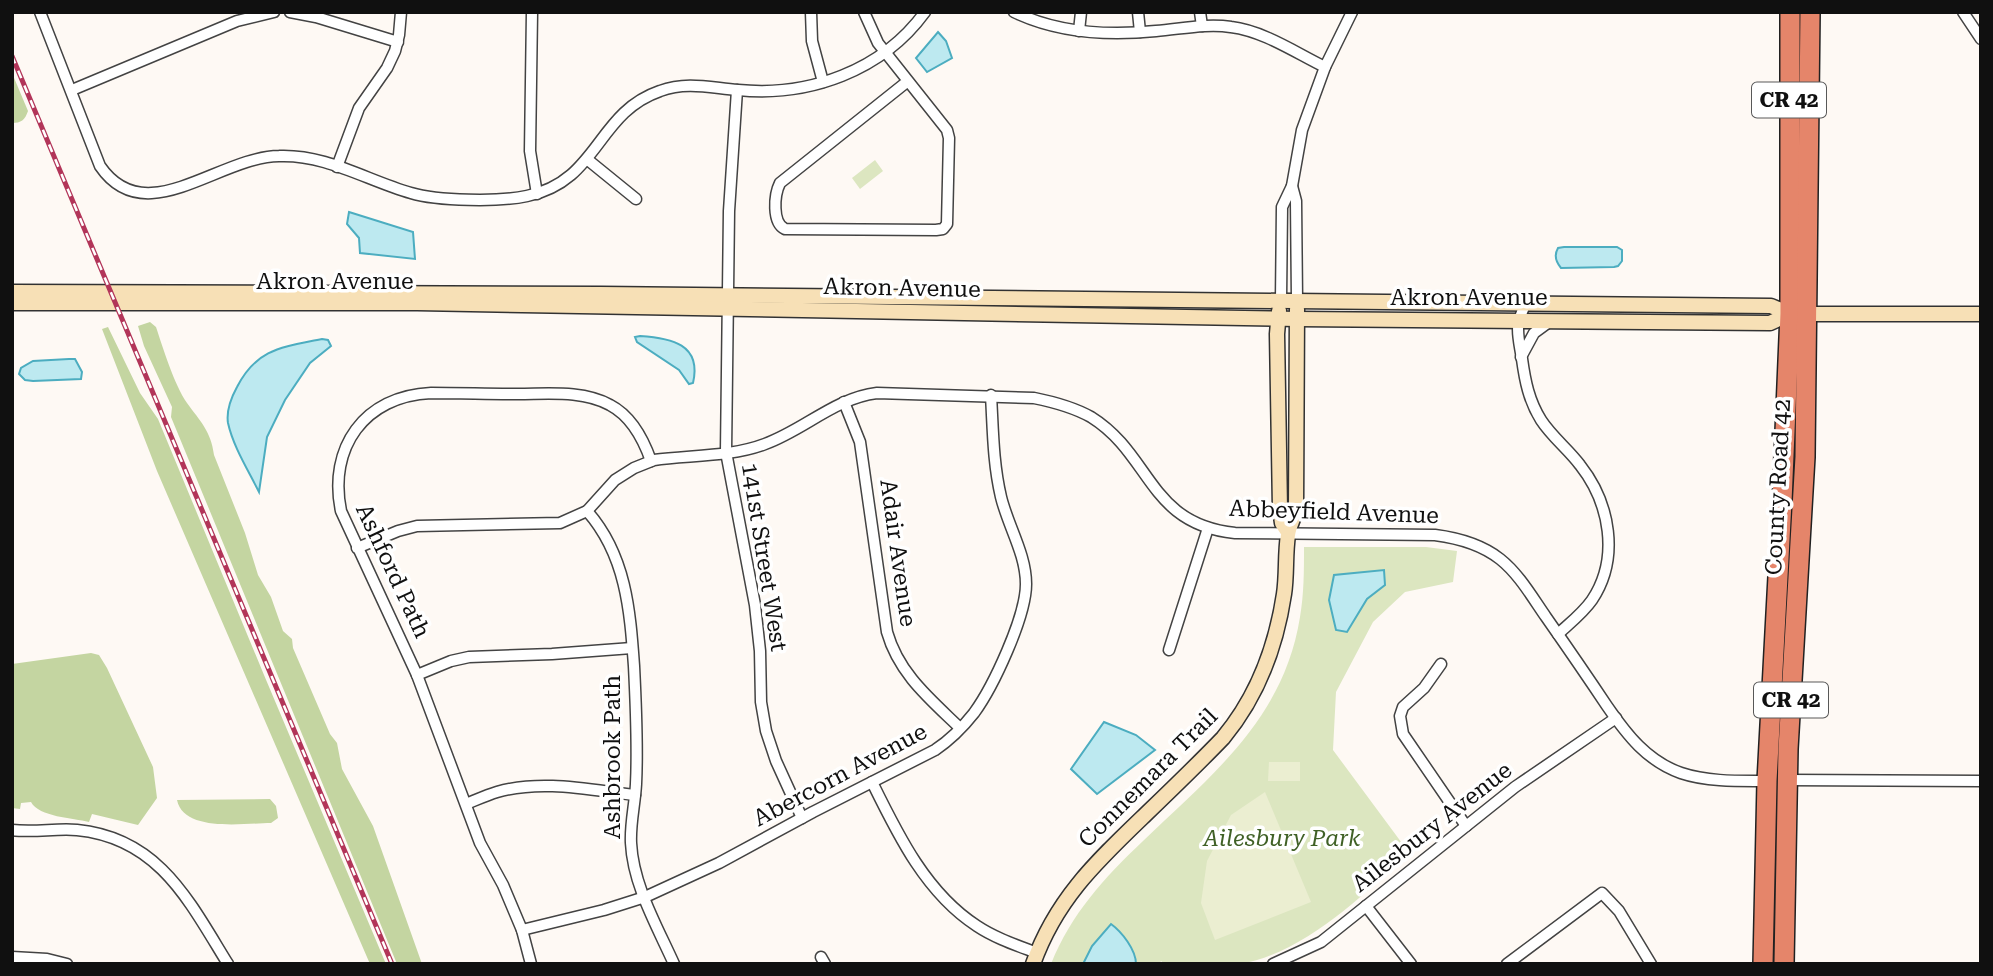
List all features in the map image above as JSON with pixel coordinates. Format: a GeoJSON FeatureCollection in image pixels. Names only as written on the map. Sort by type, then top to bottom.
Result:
{"type":"FeatureCollection","features":[{"type":"Feature","properties":{"kind":"highway","name":"County Road 42"},"geometry":{"type":"LineString","coordinates":[[1782,964],[1787,780],[1805,469],[1790,12]]}},
{"type":"Feature","properties":{"kind":"highway","name":"County Road 42"},"geometry":{"type":"LineString","coordinates":[[1763,964],[1765,815],[1783,502],[1799,315],[1811,12]]}},
{"type":"Feature","properties":{"kind":"highway"},"geometry":{"type":"LineString","coordinates":[[1767,781],[1775,785],[1773,914],[1782,964]]}},
{"type":"Feature","properties":{"kind":"street"},"geometry":{"type":"LineString","coordinates":[[40,12],[100,166],[115,183],[136,193],[166,193],[240,162],[270,156],[301,157],[405,192],[431,197],[509,199],[537,194],[565,180],[588,160],[618,117],[652,94],[691,85],[783,91],[823,82],[863,66],[885,52],[906,34],[925,12]]}},
{"type":"Feature","properties":{"kind":"street"},"geometry":{"type":"LineString","coordinates":[[72,90],[237,21],[274,12]]}},
{"type":"Feature","properties":{"kind":"street"},"geometry":{"type":"LineString","coordinates":[[290,12],[316,17],[398,42]]}},
{"type":"Feature","properties":{"kind":"street"},"geometry":{"type":"LineString","coordinates":[[337,167],[359,108],[387,68],[398,42],[401,12]]}},
{"type":"Feature","properties":{"kind":"street"},"geometry":{"type":"LineString","coordinates":[[532,12],[530,151],[537,194]]}},
{"type":"Feature","properties":{"kind":"street"},"geometry":{"type":"LineString","coordinates":[[811,12],[811,41],[823,82]]}},
{"type":"Feature","properties":{"kind":"street"},"geometry":{"type":"LineString","coordinates":[[864,12],[870,30],[885,52],[947,130],[947,224],[943,229],[936,230],[785,229],[779,226],[776,220],[777,188],[780,183],[908,81]]}},
{"type":"Feature","properties":{"kind":"street"},"geometry":{"type":"LineString","coordinates":[[1079,31],[1081,12]]}},
{"type":"Feature","properties":{"kind":"street"},"geometry":{"type":"LineString","coordinates":[[1138,12],[1140,32]]}},
{"type":"Feature","properties":{"kind":"street"},"geometry":{"type":"LineString","coordinates":[[1200,12],[1202,26]]}},
{"type":"Feature","properties":{"kind":"street"},"geometry":{"type":"LineString","coordinates":[[1281,300],[1282,207],[1292,186],[1302,130],[1325,67],[1352,12]]}},
{"type":"Feature","properties":{"kind":"street"},"geometry":{"type":"LineString","coordinates":[[1963,12],[1981,39]]}},
{"type":"Feature","properties":{"kind":"street"},"geometry":{"type":"LineString","coordinates":[[1018,13],[1050,26],[1114,34],[1202,26],[1233,27],[1260,35],[1325,67]]}},
{"type":"Feature","properties":{"kind":"street","name":"141st Street West"},"geometry":{"type":"LineString","coordinates":[[737,90],[731,162],[726,452],[755,605],[760,651],[761,702],[766,731],[776,761],[802,818]]}},
{"type":"Feature","properties":{"kind":"street"},"geometry":{"type":"LineString","coordinates":[[588,160],[635,199]]}},
{"type":"Feature","properties":{"kind":"street"},"geometry":{"type":"LineString","coordinates":[[1292,186],[1296,201],[1297,300]]}},
{"type":"Feature","properties":{"kind":"street","name":"Akron Avenue"},"geometry":{"type":"LineString","coordinates":[[12,292],[727,302],[1298,319],[1770,323],[1799,315],[1981,314]]}},
{"type":"Feature","properties":{"kind":"street","name":"Connemara Trail"},"geometry":{"type":"LineString","coordinates":[[1281,300],[1278,318],[1280,509],[1282,523],[1288,532]]}},
{"type":"Feature","properties":{"kind":"street","name":"Akron Avenue"},"geometry":{"type":"LineString","coordinates":[[12,303],[1297,300],[1771,306],[1799,315]]}},
{"type":"Feature","properties":{"kind":"street","name":"Connemara Trail"},"geometry":{"type":"LineString","coordinates":[[1035,958],[1050,922],[1085,873],[1215,747],[1238,720],[1264,672],[1275,640],[1284,592],[1288,532],[1294,522],[1296,509],[1297,300]]}},
{"type":"Feature","properties":{"kind":"street"},"geometry":{"type":"LineString","coordinates":[[1526,303],[1517,321],[1517,341],[1526,386],[1546,428],[1592,481],[1602,503],[1607,528],[1608,556],[1599,587],[1580,614],[1558,634]]}},
{"type":"Feature","properties":{"kind":"street"},"geometry":{"type":"LineString","coordinates":[[1521,357],[1534,333],[1551,321]]}},
{"type":"Feature","properties":{"kind":"street","name":"Ashford Path"},"geometry":{"type":"LineString","coordinates":[[531,964],[522,930],[503,885],[480,843],[417,675],[341,511],[337,478],[341,456],[352,435],[367,417],[404,397],[430,393],[559,394],[600,400],[615,408],[639,433],[650,461]]}},
{"type":"Feature","properties":{"kind":"street","name":"Abbeyfield Avenue"},"geometry":{"type":"LineString","coordinates":[[357,548],[417,526],[552,524],[568,520],[587,510],[615,480],[650,461],[767,444],[864,394],[1034,398],[1055,402],[1091,418],[1124,447],[1166,503],[1192,522],[1208,528],[1235,533],[1416,534],[1454,537],[1470,542],[1499,558],[1511,569],[1616,718],[1641,749],[1682,773],[1699,777],[1767,781]]}},
{"type":"Feature","properties":{"kind":"street","name":"Abercorn Avenue"},"geometry":{"type":"LineString","coordinates":[[522,930],[604,911],[645,897],[719,863],[935,750],[960,729],[981,702],[1014,631],[1023,607],[1026,585],[1024,567],[1005,512],[995,467],[991,395]]}},
{"type":"Feature","properties":{"kind":"street","name":"Adair Avenue"},"geometry":{"type":"LineString","coordinates":[[844,402],[860,442],[891,646],[913,682],[960,729]]}},
{"type":"Feature","properties":{"kind":"street","name":"Ashbrook Path"},"geometry":{"type":"LineString","coordinates":[[587,510],[605,534],[621,571],[627,597],[637,706],[631,842],[645,897],[674,964]]}},
{"type":"Feature","properties":{"kind":"street"},"geometry":{"type":"LineString","coordinates":[[1169,650],[1208,528]]}},
{"type":"Feature","properties":{"kind":"street"},"geometry":{"type":"LineString","coordinates":[[417,675],[451,661],[469,657],[632,648]]}},
{"type":"Feature","properties":{"kind":"street"},"geometry":{"type":"LineString","coordinates":[[1441,664],[1424,688],[1403,707],[1400,725],[1403,734],[1466,826]]}},
{"type":"Feature","properties":{"kind":"street","name":"Ailesbury Avenue"},"geometry":{"type":"LineString","coordinates":[[1273,964],[1321,942],[1515,786],[1616,718]]}},
{"type":"Feature","properties":{"kind":"street"},"geometry":{"type":"LineString","coordinates":[[1787,780],[1981,781]]}},
{"type":"Feature","properties":{"kind":"street"},"geometry":{"type":"LineString","coordinates":[[872,782],[915,861],[941,896],[976,925],[1035,958]]}},
{"type":"Feature","properties":{"kind":"street"},"geometry":{"type":"LineString","coordinates":[[466,804],[498,792],[545,786],[635,795]]}},
{"type":"Feature","properties":{"kind":"street"},"geometry":{"type":"LineString","coordinates":[[12,830],[78,830],[118,838],[134,847],[171,877],[228,964]]}},
{"type":"Feature","properties":{"kind":"street"},"geometry":{"type":"LineString","coordinates":[[1507,964],[1602,893],[1619,911],[1651,964]]}},
{"type":"Feature","properties":{"kind":"street"},"geometry":{"type":"LineString","coordinates":[[1366,906],[1411,964]]}},
{"type":"Feature","properties":{"kind":"street"},"geometry":{"type":"LineString","coordinates":[[12,957],[47,959],[67,964]]}},
{"type":"Feature","properties":{"kind":"green space"},"geometry":{"type":"Polygon","coordinates":[[[12,73],[28,111],[22,120],[12,123],[12,73]]]}},
{"type":"Feature","properties":{"kind":"green space"},"geometry":{"type":"Polygon","coordinates":[[[875,160],[883,171],[860,189],[852,178],[875,160]]]}},
{"type":"Feature","properties":{"kind":"green space"},"geometry":{"type":"Polygon","coordinates":[[[150,322],[156,327],[182,395],[210,439],[258,575],[271,597],[283,631],[292,639],[293,648],[330,734],[337,743],[342,769],[373,826],[422,964],[397,964],[171,417],[172,407],[144,346],[138,326],[150,322]]]}},
{"type":"Feature","properties":{"kind":"green space"},"geometry":{"type":"Polygon","coordinates":[[[108,327],[140,393],[158,419],[386,964],[370,964],[157,471],[102,329],[108,327]]]}},
{"type":"Feature","properties":{"kind":"green space","name":"Ailesbury Park"},"geometry":{"type":"Polygon","coordinates":[[[1304,547],[1426,547],[1457,551],[1453,582],[1405,592],[1373,622],[1336,692],[1333,750],[1410,854],[1352,904],[1310,935],[1264,958],[1222,965],[1165,964],[1161,961],[1159,964],[1051,964],[1068,929],[1102,883],[1219,767],[1262,715],[1279,685],[1292,653],[1304,582],[1304,547]]]}},
{"type":"Feature","properties":{"kind":"green space"},"geometry":{"type":"Polygon","coordinates":[[[91,653],[99,655],[107,668],[153,767],[157,798],[138,825],[92,814],[89,822],[57,816],[41,811],[31,802],[21,803],[20,809],[12,808],[12,664],[91,653]]]}},
{"type":"Feature","properties":{"kind":"green space"},"geometry":{"type":"Polygon","coordinates":[[[1269,762],[1300,762],[1300,781],[1268,781],[1269,762]]]}},
{"type":"Feature","properties":{"kind":"green space"},"geometry":{"type":"Polygon","coordinates":[[[1265,792],[1311,902],[1215,940],[1201,903],[1207,861],[1231,815],[1265,792]]]}},
{"type":"Feature","properties":{"kind":"green space"},"geometry":{"type":"Polygon","coordinates":[[[270,799],[276,806],[278,818],[271,823],[232,824],[203,822],[191,818],[182,810],[177,800],[270,799]]]}},
{"type":"Feature","properties":{"kind":"water"},"geometry":{"type":"Polygon","coordinates":[[[938,32],[946,41],[952,58],[927,72],[916,58],[938,32]]]}},
{"type":"Feature","properties":{"kind":"water"},"geometry":{"type":"Polygon","coordinates":[[[349,212],[413,232],[415,259],[360,253],[359,238],[347,224],[349,212]]]}},
{"type":"Feature","properties":{"kind":"water"},"geometry":{"type":"Polygon","coordinates":[[[1617,247],[1622,250],[1622,261],[1614,267],[1561,268],[1556,260],[1556,253],[1558,248],[1617,247]]]}},
{"type":"Feature","properties":{"kind":"water"},"geometry":{"type":"Polygon","coordinates":[[[635,337],[673,341],[682,346],[693,359],[693,383],[689,384],[679,370],[637,342],[635,337]]]}},
{"type":"Feature","properties":{"kind":"water"},"geometry":{"type":"Polygon","coordinates":[[[328,340],[331,346],[310,363],[285,400],[267,437],[259,492],[230,432],[228,413],[233,395],[245,374],[262,357],[283,347],[328,340]]]}},
{"type":"Feature","properties":{"kind":"water"},"geometry":{"type":"Polygon","coordinates":[[[75,359],[82,372],[81,379],[33,381],[25,380],[19,374],[21,368],[33,361],[75,359]]]}},
{"type":"Feature","properties":{"kind":"water"},"geometry":{"type":"Polygon","coordinates":[[[1384,570],[1385,585],[1367,599],[1347,632],[1336,630],[1329,600],[1334,575],[1384,570]]]}},
{"type":"Feature","properties":{"kind":"water"},"geometry":{"type":"Polygon","coordinates":[[[1104,722],[1136,735],[1155,750],[1097,794],[1071,769],[1104,722]]]}},
{"type":"Feature","properties":{"kind":"water"},"geometry":{"type":"Polygon","coordinates":[[[1111,924],[1128,942],[1136,964],[1083,964],[1092,946],[1111,924]]]}},
{"type":"Feature","properties":{"kind":"railway"},"geometry":{"type":"LineString","coordinates":[[12,56],[392,964]]}}]}
